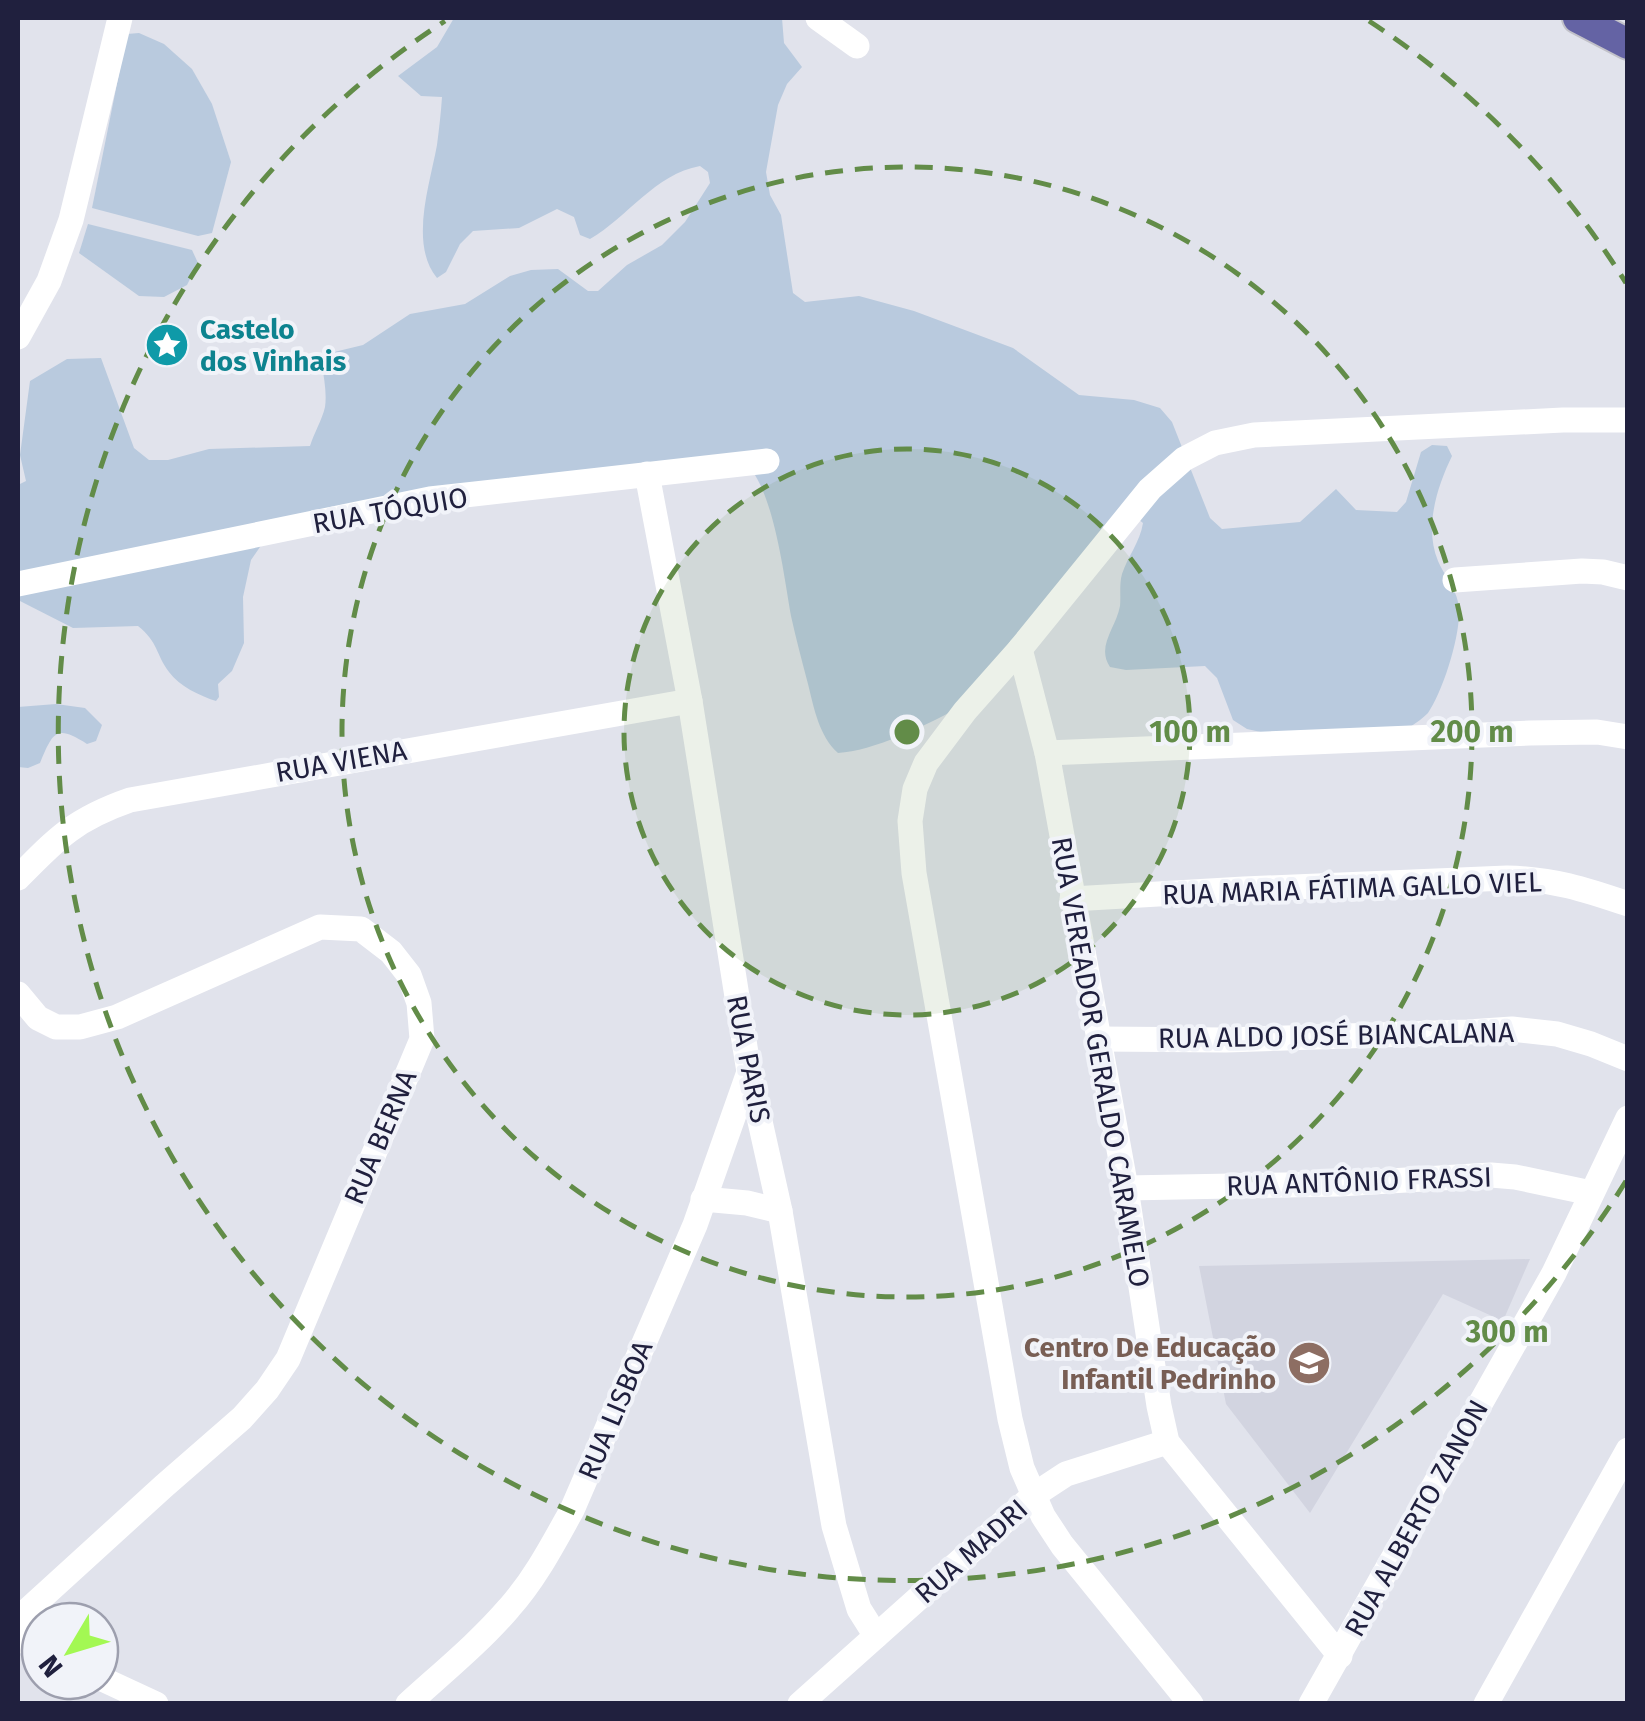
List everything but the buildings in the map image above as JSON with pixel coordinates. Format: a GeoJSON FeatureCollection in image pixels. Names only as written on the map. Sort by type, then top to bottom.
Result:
{"type":"FeatureCollection","features":[{"type":"Feature","properties":{"kind":"main road"},"geometry":{"type":"LineString","coordinates":[[1578,18],[1628,44]]}},
{"type":"Feature","properties":{"kind":"street"},"geometry":{"type":"LineString","coordinates":[[18,337],[49,281],[71,220],[120,18]]}},
{"type":"Feature","properties":{"kind":"street"},"geometry":{"type":"LineString","coordinates":[[818,18],[857,46]]}},
{"type":"Feature","properties":{"kind":"street"},"geometry":{"type":"LineString","coordinates":[[1192,1704],[1062,1545],[1042,1516],[1022,1468],[1010,1419],[914,873],[910,821],[915,789],[926,763],[966,711],[1150,488],[1184,458],[1215,443],[1254,436],[1627,418]]}},
{"type":"Feature","properties":{"kind":"street","name":"RUA TÓQUIO"},"geometry":{"type":"LineString","coordinates":[[18,584],[430,499],[767,460]]}},
{"type":"Feature","properties":{"kind":"street","name":"RUA PARIS"},"geometry":{"type":"LineString","coordinates":[[647,474],[690,700],[749,1072],[780,1211],[834,1526],[859,1610],[876,1636]]}},
{"type":"Feature","properties":{"kind":"street"},"geometry":{"type":"LineString","coordinates":[[1455,580],[1582,570],[1628,578]]}},
{"type":"Feature","properties":{"kind":"street","name":"RUA VEREADOR GERALDO CARAMELO"},"geometry":{"type":"LineString","coordinates":[[1020,649],[1047,754],[1126,1188],[1167,1442],[1340,1656]]}},
{"type":"Feature","properties":{"kind":"street","name":"RUA VIENA"},"geometry":{"type":"LineString","coordinates":[[18,878],[73,825],[130,800],[690,700]]}},
{"type":"Feature","properties":{"kind":"street"},"geometry":{"type":"LineString","coordinates":[[1047,754],[1597,732],[1628,738]]}},
{"type":"Feature","properties":{"kind":"street","name":"RUA MARIA FÁTIMA GALLO VIEL"},"geometry":{"type":"LineString","coordinates":[[1072,899],[1507,878],[1544,879],[1628,904]]}},
{"type":"Feature","properties":{"kind":"street","name":"RUA BERNA"},"geometry":{"type":"LineString","coordinates":[[18,994],[38,1018],[56,1027],[80,1027],[117,1017],[320,927],[361,929],[391,952],[409,976],[419,1004],[422,1039],[288,1359],[267,1390],[242,1418],[18,1620]]}},
{"type":"Feature","properties":{"kind":"street","name":"RUA ALDO JOSÉ BIANCALANA"},"geometry":{"type":"LineString","coordinates":[[1099,1039],[1226,1040],[1512,1028],[1557,1034],[1628,1059]]}},
{"type":"Feature","properties":{"kind":"street","name":"RUA LISBOA"},"geometry":{"type":"LineString","coordinates":[[408,1704],[510,1607],[551,1548],[580,1492],[695,1225],[749,1072]]}},
{"type":"Feature","properties":{"kind":"street","name":"RUA ALBERTO ZANON"},"geometry":{"type":"LineString","coordinates":[[1311,1704],[1554,1273],[1628,1118]]}},
{"type":"Feature","properties":{"kind":"street","name":"RUA ANTÔNIO FRASSI"},"geometry":{"type":"LineString","coordinates":[[1126,1188],[1339,1184],[1491,1175],[1591,1193]]}},
{"type":"Feature","properties":{"kind":"street"},"geometry":{"type":"LineString","coordinates":[[703,1199],[780,1211]]}},
{"type":"Feature","properties":{"kind":"street","name":"RUA MADRI"},"geometry":{"type":"LineString","coordinates":[[800,1704],[1034,1496],[1066,1474],[1167,1442]]}},
{"type":"Feature","properties":{"kind":"street"},"geometry":{"type":"LineString","coordinates":[[1486,1704],[1628,1450]]}},
{"type":"Feature","properties":{"kind":"street"},"geometry":{"type":"LineString","coordinates":[[120,1687],[156,1704]]}},
{"type":"Feature","properties":{"kind":"shaded area"},"geometry":{"type":"Polygon","coordinates":[[[454,18],[782,18],[784,43],[802,67],[787,84],[778,105],[766,172],[770,195],[781,215],[793,293],[805,302],[859,296],[914,311],[1013,348],[1079,395],[1134,400],[1160,408],[1172,422],[1210,518],[1222,529],[1300,522],[1336,489],[1356,510],[1397,512],[1406,502],[1421,452],[1432,445],[1447,446],[1452,456],[1437,494],[1432,535],[1459,613],[1451,659],[1428,713],[1410,727],[1274,735],[1247,729],[1233,720],[1217,678],[1205,666],[1126,670],[1110,667],[1106,644],[1120,606],[1122,574],[1143,523],[1138,519],[956,709],[883,743],[838,753],[826,738],[815,712],[772,519],[751,469],[390,505],[262,544],[251,560],[243,597],[244,643],[232,671],[218,684],[216,701],[190,690],[173,677],[150,638],[138,626],[73,628],[18,600],[18,485],[26,481],[20,455],[30,381],[67,359],[101,358],[134,448],[149,460],[168,460],[209,449],[310,446],[325,407],[322,365],[330,353],[363,345],[410,314],[465,304],[510,276],[531,270],[558,269],[588,291],[598,291],[627,265],[662,245],[685,222],[710,183],[708,172],[700,166],[655,187],[590,239],[580,235],[574,217],[557,209],[519,228],[473,231],[460,244],[446,272],[437,278],[424,248],[423,231],[442,97],[421,96],[398,76],[437,47],[454,18]]]}},
{"type":"Feature","properties":{"kind":"shaded area"},"geometry":{"type":"Polygon","coordinates":[[[139,33],[164,44],[192,69],[212,104],[231,162],[212,233],[198,236],[92,208],[127,34],[139,33]]]}},
{"type":"Feature","properties":{"kind":"shaded area"},"geometry":{"type":"Polygon","coordinates":[[[88,224],[192,250],[198,263],[187,285],[164,297],[139,296],[79,253],[88,224]]]}},
{"type":"Feature","properties":{"kind":"shaded area"},"geometry":{"type":"Polygon","coordinates":[[[56,704],[85,708],[102,725],[96,741],[87,744],[68,734],[57,734],[40,763],[18,767],[18,707],[56,704]]]}},
{"type":"Feature","properties":{"kind":"shaded area","name":"Centro De Educação Infantil Pedrinho"},"geometry":{"type":"Polygon","coordinates":[[[1530,1259],[1503,1321],[1443,1294],[1310,1513],[1226,1404],[1199,1266],[1530,1259]]]}},
{"type":"Feature","properties":{"kind":"place","name":"Castelo dos Vinhais"},"geometry":{"type":"Point","coordinates":[167,345]}},
{"type":"Feature","properties":{"kind":"place","name":"Centro De Educação Infantil Pedrinho"},"geometry":{"type":"Point","coordinates":[1309,1363]}}]}
